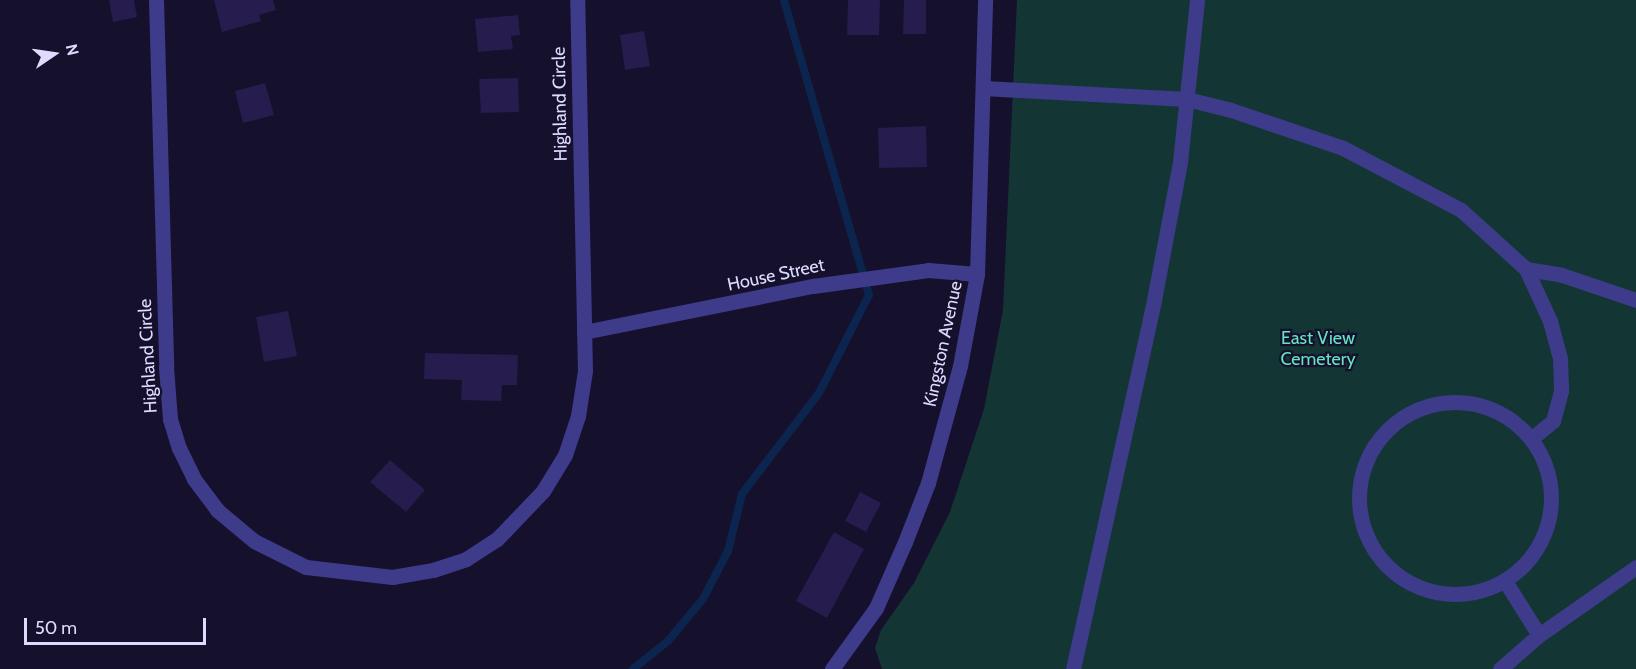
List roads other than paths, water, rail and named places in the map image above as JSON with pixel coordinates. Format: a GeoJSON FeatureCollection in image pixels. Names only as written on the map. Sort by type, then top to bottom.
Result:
{"type":"FeatureCollection","features":[{"type":"Feature","properties":{"kind":"street","name":"Highland Circle"},"geometry":{"type":"LineString","coordinates":[[156,0],[170,419],[194,479],[218,510],[254,541],[306,567],[392,578],[434,570],[466,559],[521,517],[543,491],[565,455],[578,416],[585,371],[577,0]]}},
{"type":"Feature","properties":{"kind":"street","name":"Kingston Avenue"},"geometry":{"type":"LineString","coordinates":[[832,669],[876,608],[928,483],[960,366],[977,274],[985,0]]}},
{"type":"Feature","properties":{"kind":"street"},"geometry":{"type":"LineString","coordinates":[[1072,669],[1154,300],[1187,99],[1197,0]]}},
{"type":"Feature","properties":{"kind":"street"},"geometry":{"type":"LineString","coordinates":[[983,88],[1187,99],[1293,129],[1343,148],[1423,187],[1461,210],[1526,268],[1550,321],[1560,358],[1561,391],[1553,421],[1531,439]]}},
{"type":"Feature","properties":{"kind":"street"},"geometry":{"type":"LineString","coordinates":[[1526,268],[1562,275],[1636,300]]}},
{"type":"Feature","properties":{"kind":"street","name":"House Street"},"geometry":{"type":"LineString","coordinates":[[584,332],[813,286],[928,270],[977,274]]}},
{"type":"Feature","properties":{"kind":"street"},"geometry":{"type":"LineString","coordinates":[[1464,402],[1489,408],[1512,420],[1531,439],[1544,462],[1551,488],[1550,516],[1541,541],[1526,563],[1505,581],[1481,591],[1455,594],[1430,591],[1406,581],[1386,564],[1371,543],[1362,519],[1359,493],[1364,468],[1375,444],[1392,425],[1414,411],[1438,403],[1464,402]]}},
{"type":"Feature","properties":{"kind":"street"},"geometry":{"type":"LineString","coordinates":[[1500,669],[1539,635],[1636,567]]}},
{"type":"Feature","properties":{"kind":"street"},"geometry":{"type":"LineString","coordinates":[[1505,581],[1539,635]]}},
{"type":"Feature","properties":{"kind":"waterway"},"geometry":{"type":"LineString","coordinates":[[633,669],[668,641],[703,599],[728,551],[742,494],[819,393],[869,295],[784,0]]}},
{"type":"Feature","properties":{"kind":"park label","name":"East View Cemetery"},"geometry":{"type":"Point","coordinates":[1318,349]}}]}
